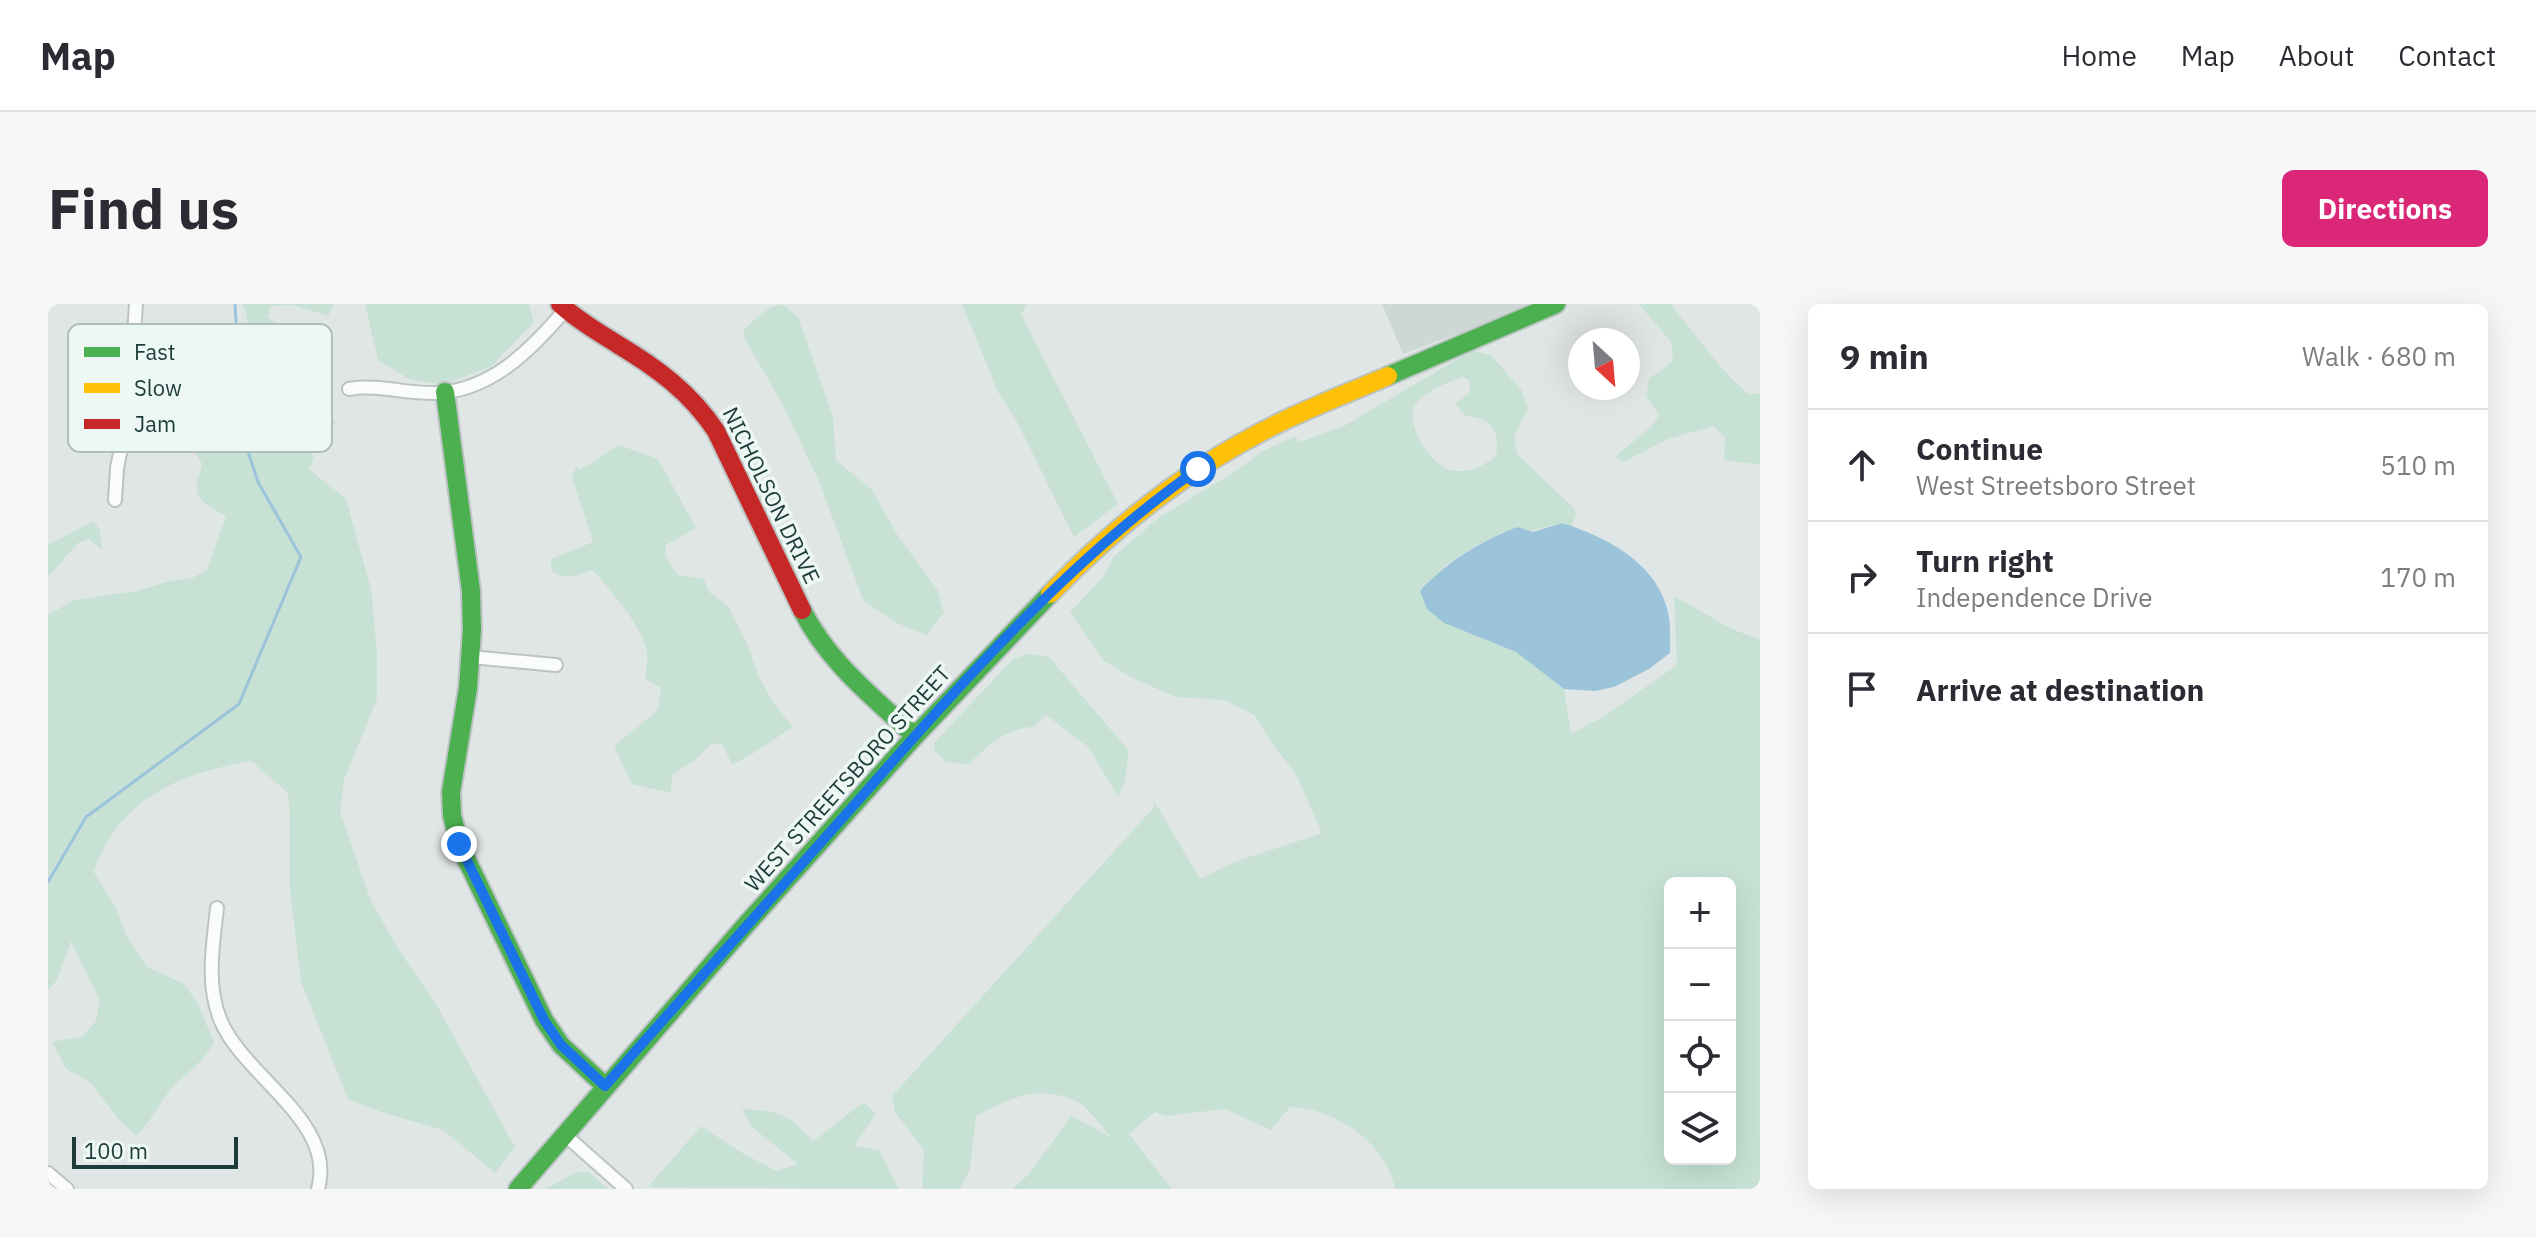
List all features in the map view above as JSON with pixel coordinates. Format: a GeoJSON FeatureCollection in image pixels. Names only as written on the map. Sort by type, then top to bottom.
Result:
{"type":"FeatureCollection","features":[{"type":"Feature","properties":{"kind":"main road","name":"WEST STREETSBORO STREET"},"geometry":{"type":"LineString","coordinates":[[518,1189],[605,1086],[915,736],[1073,572],[1126,522],[1198,469],[1292,416],[1556,304]]}},
{"type":"Feature","properties":{"kind":"main road","name":"NICHOLSON DRIVE"},"geometry":{"type":"LineString","coordinates":[[562,307],[666,374],[686,389],[702,408],[813,632],[841,668],[915,736]]}},
{"type":"Feature","properties":{"kind":"main road"},"geometry":{"type":"LineString","coordinates":[[445,392],[469,567],[471,657],[454,763],[452,815],[459,844],[544,1020],[561,1045],[605,1086]]}},
{"type":"Feature","properties":{"kind":"street"},"geometry":{"type":"LineString","coordinates":[[135,324],[136,304]]}},
{"type":"Feature","properties":{"kind":"street"},"geometry":{"type":"LineString","coordinates":[[349,389],[365,386],[434,393],[485,379],[519,360],[562,307]]}},
{"type":"Feature","properties":{"kind":"street"},"geometry":{"type":"LineString","coordinates":[[115,500],[120,452]]}},
{"type":"Feature","properties":{"kind":"street"},"geometry":{"type":"LineString","coordinates":[[471,657],[556,665]]}},
{"type":"Feature","properties":{"kind":"street"},"geometry":{"type":"LineString","coordinates":[[217,908],[211,963],[219,1017],[242,1057],[294,1113],[317,1144],[321,1160],[318,1189]]}},
{"type":"Feature","properties":{"kind":"street"},"geometry":{"type":"LineString","coordinates":[[564,1134],[626,1189]]}},
{"type":"Feature","properties":{"kind":"street"},"geometry":{"type":"LineString","coordinates":[[48,1173],[67,1189]]}},
{"type":"Feature","properties":{"kind":"shaded area"},"geometry":{"type":"Polygon","coordinates":[[[1382,304],[1539,304],[1403,354],[1382,304]]]}},
{"type":"Feature","properties":{"kind":"green space"},"geometry":{"type":"Polygon","coordinates":[[[243,304],[334,304],[328,316],[293,305],[271,306],[268,317],[278,324],[247,324],[243,304]]]}},
{"type":"Feature","properties":{"kind":"green space"},"geometry":{"type":"Polygon","coordinates":[[[365,304],[529,304],[534,322],[491,367],[442,385],[409,379],[378,360],[365,304]]]}},
{"type":"Feature","properties":{"kind":"green space"},"geometry":{"type":"Polygon","coordinates":[[[782,304],[798,317],[833,417],[836,460],[872,490],[898,536],[937,589],[944,612],[927,635],[897,623],[863,600],[820,484],[783,405],[747,343],[743,330],[767,309],[782,304]]]}},
{"type":"Feature","properties":{"kind":"green space"},"geometry":{"type":"Polygon","coordinates":[[[962,304],[1027,304],[1021,314],[1118,504],[1074,537],[1017,422],[998,392],[962,304]]]}},
{"type":"Feature","properties":{"kind":"green space"},"geometry":{"type":"Polygon","coordinates":[[[1639,304],[1672,304],[1728,375],[1750,395],[1760,393],[1760,465],[1724,460],[1725,438],[1713,426],[1666,440],[1623,462],[1615,457],[1652,426],[1659,415],[1646,396],[1649,379],[1673,361],[1671,342],[1639,304]]]}},
{"type":"Feature","properties":{"kind":"green space"},"geometry":{"type":"Polygon","coordinates":[[[1473,350],[1492,356],[1522,391],[1528,410],[1514,436],[1517,454],[1574,508],[1576,515],[1571,526],[1562,523],[1479,544],[1443,567],[1444,623],[1516,652],[1564,689],[1571,734],[1606,715],[1677,665],[1674,596],[1730,628],[1760,640],[1760,1189],[1395,1189],[1381,1157],[1356,1131],[1325,1114],[1290,1107],[1271,1130],[1225,1109],[1166,1116],[1155,1112],[1129,1134],[1172,1189],[1012,1189],[1029,1174],[1071,1116],[1111,1137],[1076,1101],[1062,1096],[1036,1094],[1012,1099],[976,1116],[970,1169],[960,1189],[922,1189],[924,1150],[895,1112],[892,1096],[1155,806],[1149,792],[1200,879],[1234,862],[1322,833],[1295,772],[1254,715],[1225,700],[1175,697],[1131,677],[1104,661],[1070,612],[1104,576],[1114,556],[1161,516],[1236,471],[1261,452],[1295,436],[1300,442],[1344,426],[1473,350]],[[1463,377],[1440,386],[1423,396],[1414,409],[1416,431],[1428,454],[1437,463],[1456,471],[1473,469],[1496,456],[1497,439],[1492,427],[1482,420],[1466,416],[1455,404],[1470,392],[1469,380],[1463,377]]]}},
{"type":"Feature","properties":{"kind":"green space"},"geometry":{"type":"Polygon","coordinates":[[[619,445],[658,459],[696,528],[666,545],[665,556],[678,575],[704,579],[709,592],[728,606],[758,675],[774,704],[793,727],[732,765],[723,745],[712,743],[695,760],[672,775],[671,793],[632,784],[614,746],[658,710],[661,688],[645,679],[647,652],[638,629],[592,570],[566,577],[551,570],[551,559],[593,542],[572,477],[576,467],[580,470],[619,445]]]}},
{"type":"Feature","properties":{"kind":"green space"},"geometry":{"type":"Polygon","coordinates":[[[195,452],[311,452],[314,458],[309,469],[346,499],[371,589],[377,652],[377,699],[344,780],[340,812],[371,901],[397,947],[436,1004],[515,1147],[495,1173],[443,1130],[348,1099],[301,982],[290,889],[288,793],[251,761],[200,773],[155,794],[119,826],[94,872],[116,908],[127,937],[147,967],[184,984],[197,1002],[214,1042],[209,1050],[173,1087],[136,1136],[118,1119],[90,1082],[66,1069],[52,1042],[83,1036],[96,1021],[100,1001],[71,941],[57,980],[48,990],[48,615],[74,600],[137,591],[192,578],[207,570],[226,516],[206,504],[199,495],[197,483],[202,464],[195,452]]]}},
{"type":"Feature","properties":{"kind":"green space"},"geometry":{"type":"Polygon","coordinates":[[[94,521],[100,531],[102,550],[89,539],[78,543],[48,577],[48,545],[94,521]]]}},
{"type":"Feature","properties":{"kind":"green space"},"geometry":{"type":"Polygon","coordinates":[[[1029,654],[1049,657],[1129,751],[1124,785],[1118,796],[1088,747],[1046,715],[1034,727],[1015,730],[998,739],[969,764],[946,762],[935,751],[934,743],[1013,659],[1029,654]]]}},
{"type":"Feature","properties":{"kind":"green space"},"geometry":{"type":"Polygon","coordinates":[[[864,1102],[876,1114],[854,1146],[879,1150],[899,1189],[648,1187],[701,1126],[777,1171],[798,1164],[752,1127],[742,1109],[782,1116],[813,1141],[864,1102]]]}},
{"type":"Feature","properties":{"kind":"green space"},"geometry":{"type":"Polygon","coordinates":[[[587,1171],[609,1189],[545,1189],[573,1174],[587,1171]]]}},
{"type":"Feature","properties":{"kind":"water"},"geometry":{"type":"Polygon","coordinates":[[[1562,523],[1610,543],[1639,564],[1660,591],[1667,608],[1670,653],[1649,669],[1614,687],[1595,691],[1564,689],[1516,652],[1444,623],[1427,609],[1420,591],[1453,561],[1489,539],[1517,527],[1533,532],[1562,523]]]}},
{"type":"Feature","properties":{"kind":"waterway"},"geometry":{"type":"LineString","coordinates":[[235,304],[236,324]]}},
{"type":"Feature","properties":{"kind":"waterway"},"geometry":{"type":"LineString","coordinates":[[48,882],[86,817],[239,704],[301,557],[258,482],[248,452]]}},
{"type":"Feature","properties":{"kind":"traffic: fast"},"geometry":{"type":"LineString","coordinates":[[1388,376],[1556,304]]}},
{"type":"Feature","properties":{"kind":"traffic: fast"},"geometry":{"type":"LineString","coordinates":[[445,392],[471,591],[472,630],[468,688],[451,792],[452,815],[459,844],[544,1020],[561,1045],[605,1086]]}},
{"type":"Feature","properties":{"kind":"traffic: fast"},"geometry":{"type":"LineString","coordinates":[[518,1189],[744,927],[915,736],[1050,594]]}},
{"type":"Feature","properties":{"kind":"traffic: fast"},"geometry":{"type":"LineString","coordinates":[[802,610],[838,662],[915,736]]}},
{"type":"Feature","properties":{"kind":"traffic: slow"},"geometry":{"type":"LineString","coordinates":[[1050,594],[1129,520],[1217,457],[1281,422],[1388,376]]}},
{"type":"Feature","properties":{"kind":"traffic: jam"},"geometry":{"type":"LineString","coordinates":[[560,304],[659,372],[706,417],[716,431],[802,610]]}},
{"type":"Feature","properties":{"kind":"route"},"geometry":{"type":"LineString","coordinates":[[459,844],[544,1020],[561,1045],[605,1086],[915,736],[1062,582],[1126,522],[1198,469]]}}]}
